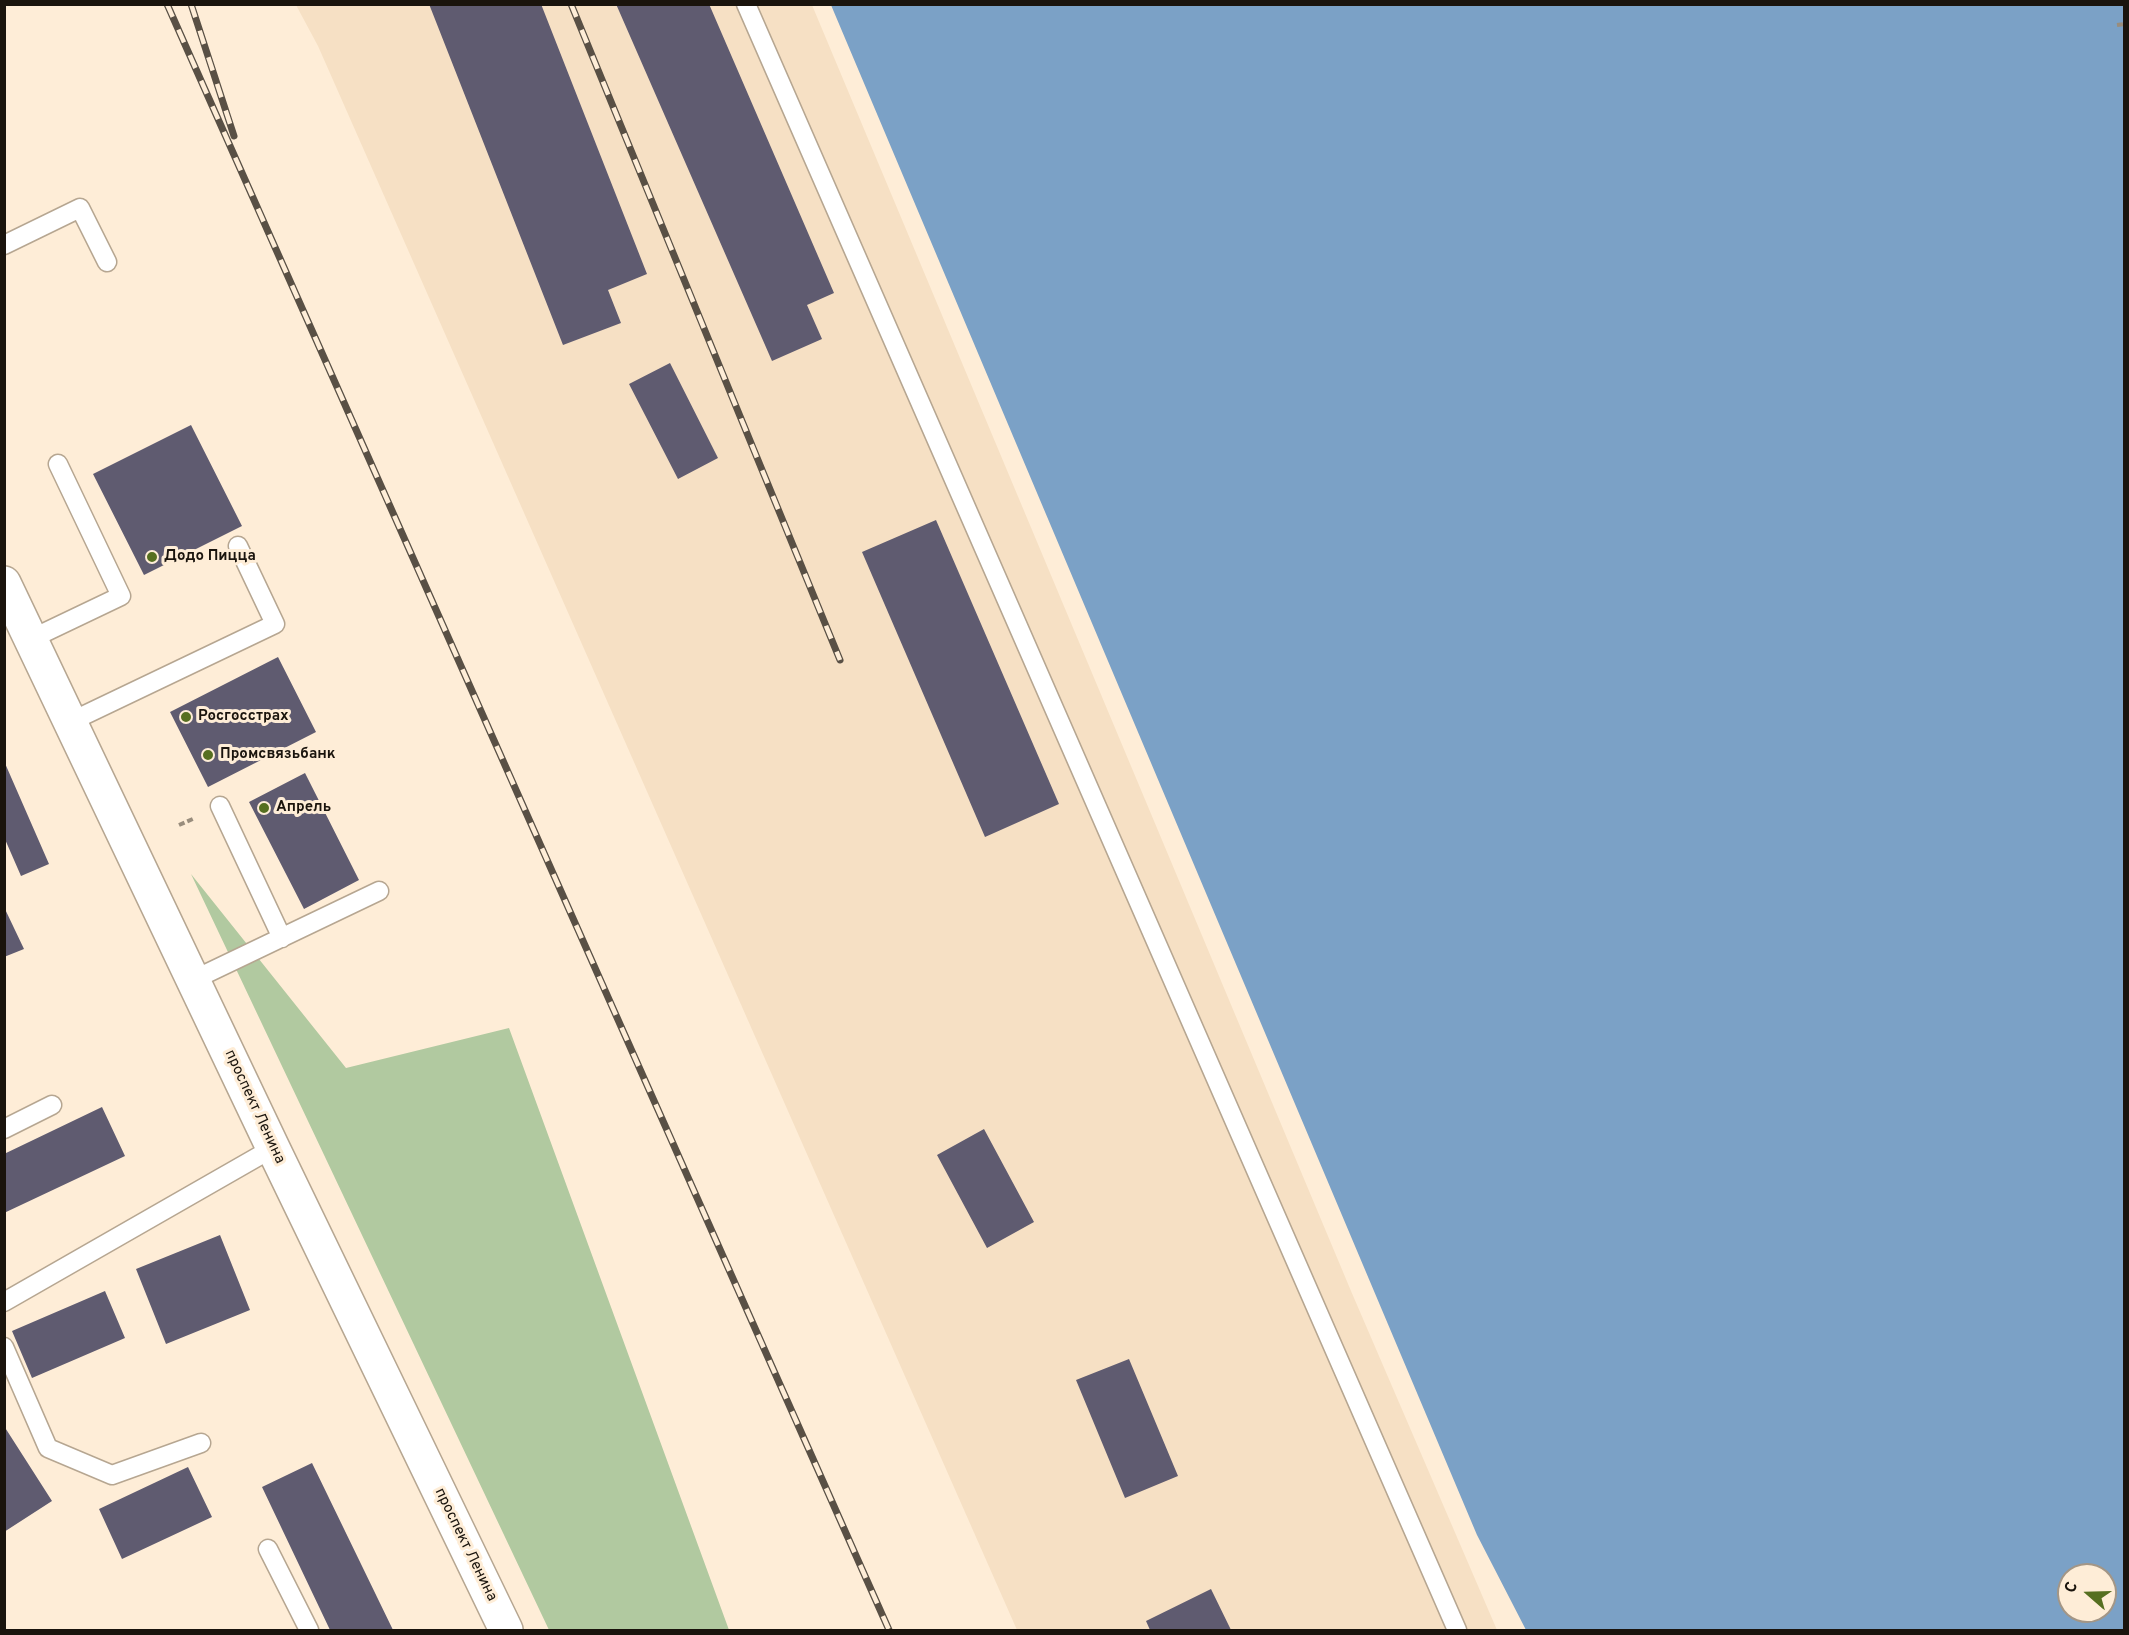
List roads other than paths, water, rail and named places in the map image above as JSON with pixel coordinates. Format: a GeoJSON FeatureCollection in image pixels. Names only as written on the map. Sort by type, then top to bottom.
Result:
{"type":"FeatureCollection","features":[{"type":"Feature","properties":{"kind":"main road","name":"проспект Ленина"},"geometry":{"type":"LineString","coordinates":[[4,583],[506,1630]]}},
{"type":"Feature","properties":{"kind":"lane"},"geometry":{"type":"LineString","coordinates":[[746,4],[1457,1630]]}},
{"type":"Feature","properties":{"kind":"lane"},"geometry":{"type":"LineString","coordinates":[[4,245],[80,208],[106,262]]}},
{"type":"Feature","properties":{"kind":"lane"},"geometry":{"type":"LineString","coordinates":[[31,639],[121,596],[58,464]]}},
{"type":"Feature","properties":{"kind":"lane"},"geometry":{"type":"LineString","coordinates":[[70,722],[275,624],[238,546]]}},
{"type":"Feature","properties":{"kind":"lane"},"geometry":{"type":"LineString","coordinates":[[220,806],[282,938]]}},
{"type":"Feature","properties":{"kind":"lane"},"geometry":{"type":"LineString","coordinates":[[193,980],[379,891]]}},
{"type":"Feature","properties":{"kind":"lane"},"geometry":{"type":"LineString","coordinates":[[4,1129],[52,1105]]}},
{"type":"Feature","properties":{"kind":"lane"},"geometry":{"type":"LineString","coordinates":[[4,1302],[273,1148]]}},
{"type":"Feature","properties":{"kind":"lane"},"geometry":{"type":"LineString","coordinates":[[4,1347],[48,1448],[112,1475],[201,1443]]}},
{"type":"Feature","properties":{"kind":"lane"},"geometry":{"type":"LineString","coordinates":[[268,1549],[309,1630]]}},
{"type":"Feature","properties":{"kind":"water"},"geometry":{"type":"Polygon","coordinates":[[[831,5],[2124,5],[2124,1630],[1526,1630],[1477,1535],[831,5]]]}},
{"type":"Feature","properties":{"kind":"railway"},"geometry":{"type":"LineString","coordinates":[[167,4],[889,1630]]}},
{"type":"Feature","properties":{"kind":"railway"},"geometry":{"type":"LineString","coordinates":[[191,4],[234,136]]}},
{"type":"Feature","properties":{"kind":"railway"},"geometry":{"type":"LineString","coordinates":[[571,4],[840,660]]}},
{"type":"Feature","properties":{"kind":"place","name":"Додо Пицца"},"geometry":{"type":"Point","coordinates":[152,557]}},
{"type":"Feature","properties":{"kind":"place","name":"Росгосстрах"},"geometry":{"type":"Point","coordinates":[186,717]}},
{"type":"Feature","properties":{"kind":"place","name":"Промсвязьбанк"},"geometry":{"type":"Point","coordinates":[208,755]}},
{"type":"Feature","properties":{"kind":"place","name":"Апрель"},"geometry":{"type":"Point","coordinates":[264,808]}}]}
